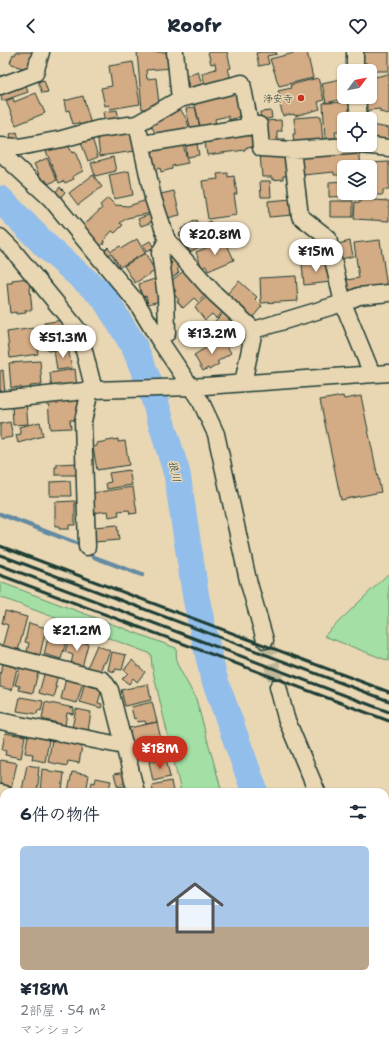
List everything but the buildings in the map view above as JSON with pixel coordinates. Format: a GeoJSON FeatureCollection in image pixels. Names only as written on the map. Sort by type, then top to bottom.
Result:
{"type":"FeatureCollection","features":[{"type":"Feature","properties":{"kind":"street"},"geometry":{"type":"LineString","coordinates":[[0,86],[34,73],[40,52]]}},
{"type":"Feature","properties":{"kind":"street"},"geometry":{"type":"LineString","coordinates":[[175,52],[180,99]]}},
{"type":"Feature","properties":{"kind":"street"},"geometry":{"type":"LineString","coordinates":[[355,52],[355,64]]}},
{"type":"Feature","properties":{"kind":"street"},"geometry":{"type":"LineString","coordinates":[[0,146],[19,147],[62,139],[98,129],[137,124],[180,99],[242,83],[250,125]]}},
{"type":"Feature","properties":{"kind":"street"},"geometry":{"type":"LineString","coordinates":[[137,124],[153,198],[167,240],[214,293],[254,330]]}},
{"type":"Feature","properties":{"kind":"street"},"geometry":{"type":"LineString","coordinates":[[142,144],[258,124],[261,148],[292,150],[362,145],[389,148]]}},
{"type":"Feature","properties":{"kind":"street"},"geometry":{"type":"LineString","coordinates":[[292,150],[300,216],[328,238],[343,303],[372,374]]}},
{"type":"Feature","properties":{"kind":"street"},"geometry":{"type":"LineString","coordinates":[[0,152],[50,198],[138,303],[158,338],[201,402],[216,434],[248,580],[265,640]]}},
{"type":"Feature","properties":{"kind":"street"},"geometry":{"type":"LineString","coordinates":[[0,237],[12,249],[79,331],[92,391],[82,421],[87,547]]}},
{"type":"Feature","properties":{"kind":"street"},"geometry":{"type":"LineString","coordinates":[[158,338],[167,333],[166,296],[160,253],[167,240]]}},
{"type":"Feature","properties":{"kind":"street"},"geometry":{"type":"LineString","coordinates":[[254,330],[343,303],[359,296],[389,293]]}},
{"type":"Feature","properties":{"kind":"street"},"geometry":{"type":"LineString","coordinates":[[243,383],[254,330]]}},
{"type":"Feature","properties":{"kind":"street"},"geometry":{"type":"LineString","coordinates":[[0,400],[116,389],[191,387],[389,373]]}},
{"type":"Feature","properties":{"kind":"street"},"geometry":{"type":"LineString","coordinates":[[0,654],[103,680],[110,690],[135,788]]}},
{"type":"Feature","properties":{"kind":"street"},"geometry":{"type":"LineString","coordinates":[[278,687],[286,718],[315,788]]}},
{"type":"Feature","properties":{"kind":"street"},"geometry":{"type":"LineString","coordinates":[[0,721],[124,746]]}},
{"type":"Feature","properties":{"kind":"green space"},"geometry":{"type":"Polygon","coordinates":[[[389,573],[389,661],[324,636],[389,573]]]}},
{"type":"Feature","properties":{"kind":"green space"},"geometry":{"type":"Polygon","coordinates":[[[0,582],[176,648],[177,664],[196,699],[221,788],[180,788],[152,667],[151,654],[0,597],[0,582]]]}},
{"type":"Feature","properties":{"kind":"waterway","name":"狼川"},"geometry":{"type":"LineString","coordinates":[[0,199],[47,247],[103,296],[134,346],[150,385],[177,474],[196,598],[213,675],[254,788]]}},
{"type":"Feature","properties":{"kind":"waterway"},"geometry":{"type":"LineString","coordinates":[[0,514],[84,546],[94,557],[142,575]]}},
{"type":"Feature","properties":{"kind":"tunnel"},"geometry":{"type":"LineString","coordinates":[[265,640],[278,687]]}},
{"type":"Feature","properties":{"kind":"railway"},"geometry":{"type":"LineString","coordinates":[[0,546],[389,692]]}},
{"type":"Feature","properties":{"kind":"railway"},"geometry":{"type":"LineString","coordinates":[[0,555],[389,701]]}},
{"type":"Feature","properties":{"kind":"railway"},"geometry":{"type":"LineString","coordinates":[[0,565],[389,712]]}},
{"type":"Feature","properties":{"kind":"railway"},"geometry":{"type":"LineString","coordinates":[[0,575],[389,721]]}},
{"type":"Feature","properties":{"kind":"place","name":"浄安寺"},"geometry":{"type":"Point","coordinates":[301,98]}}]}
